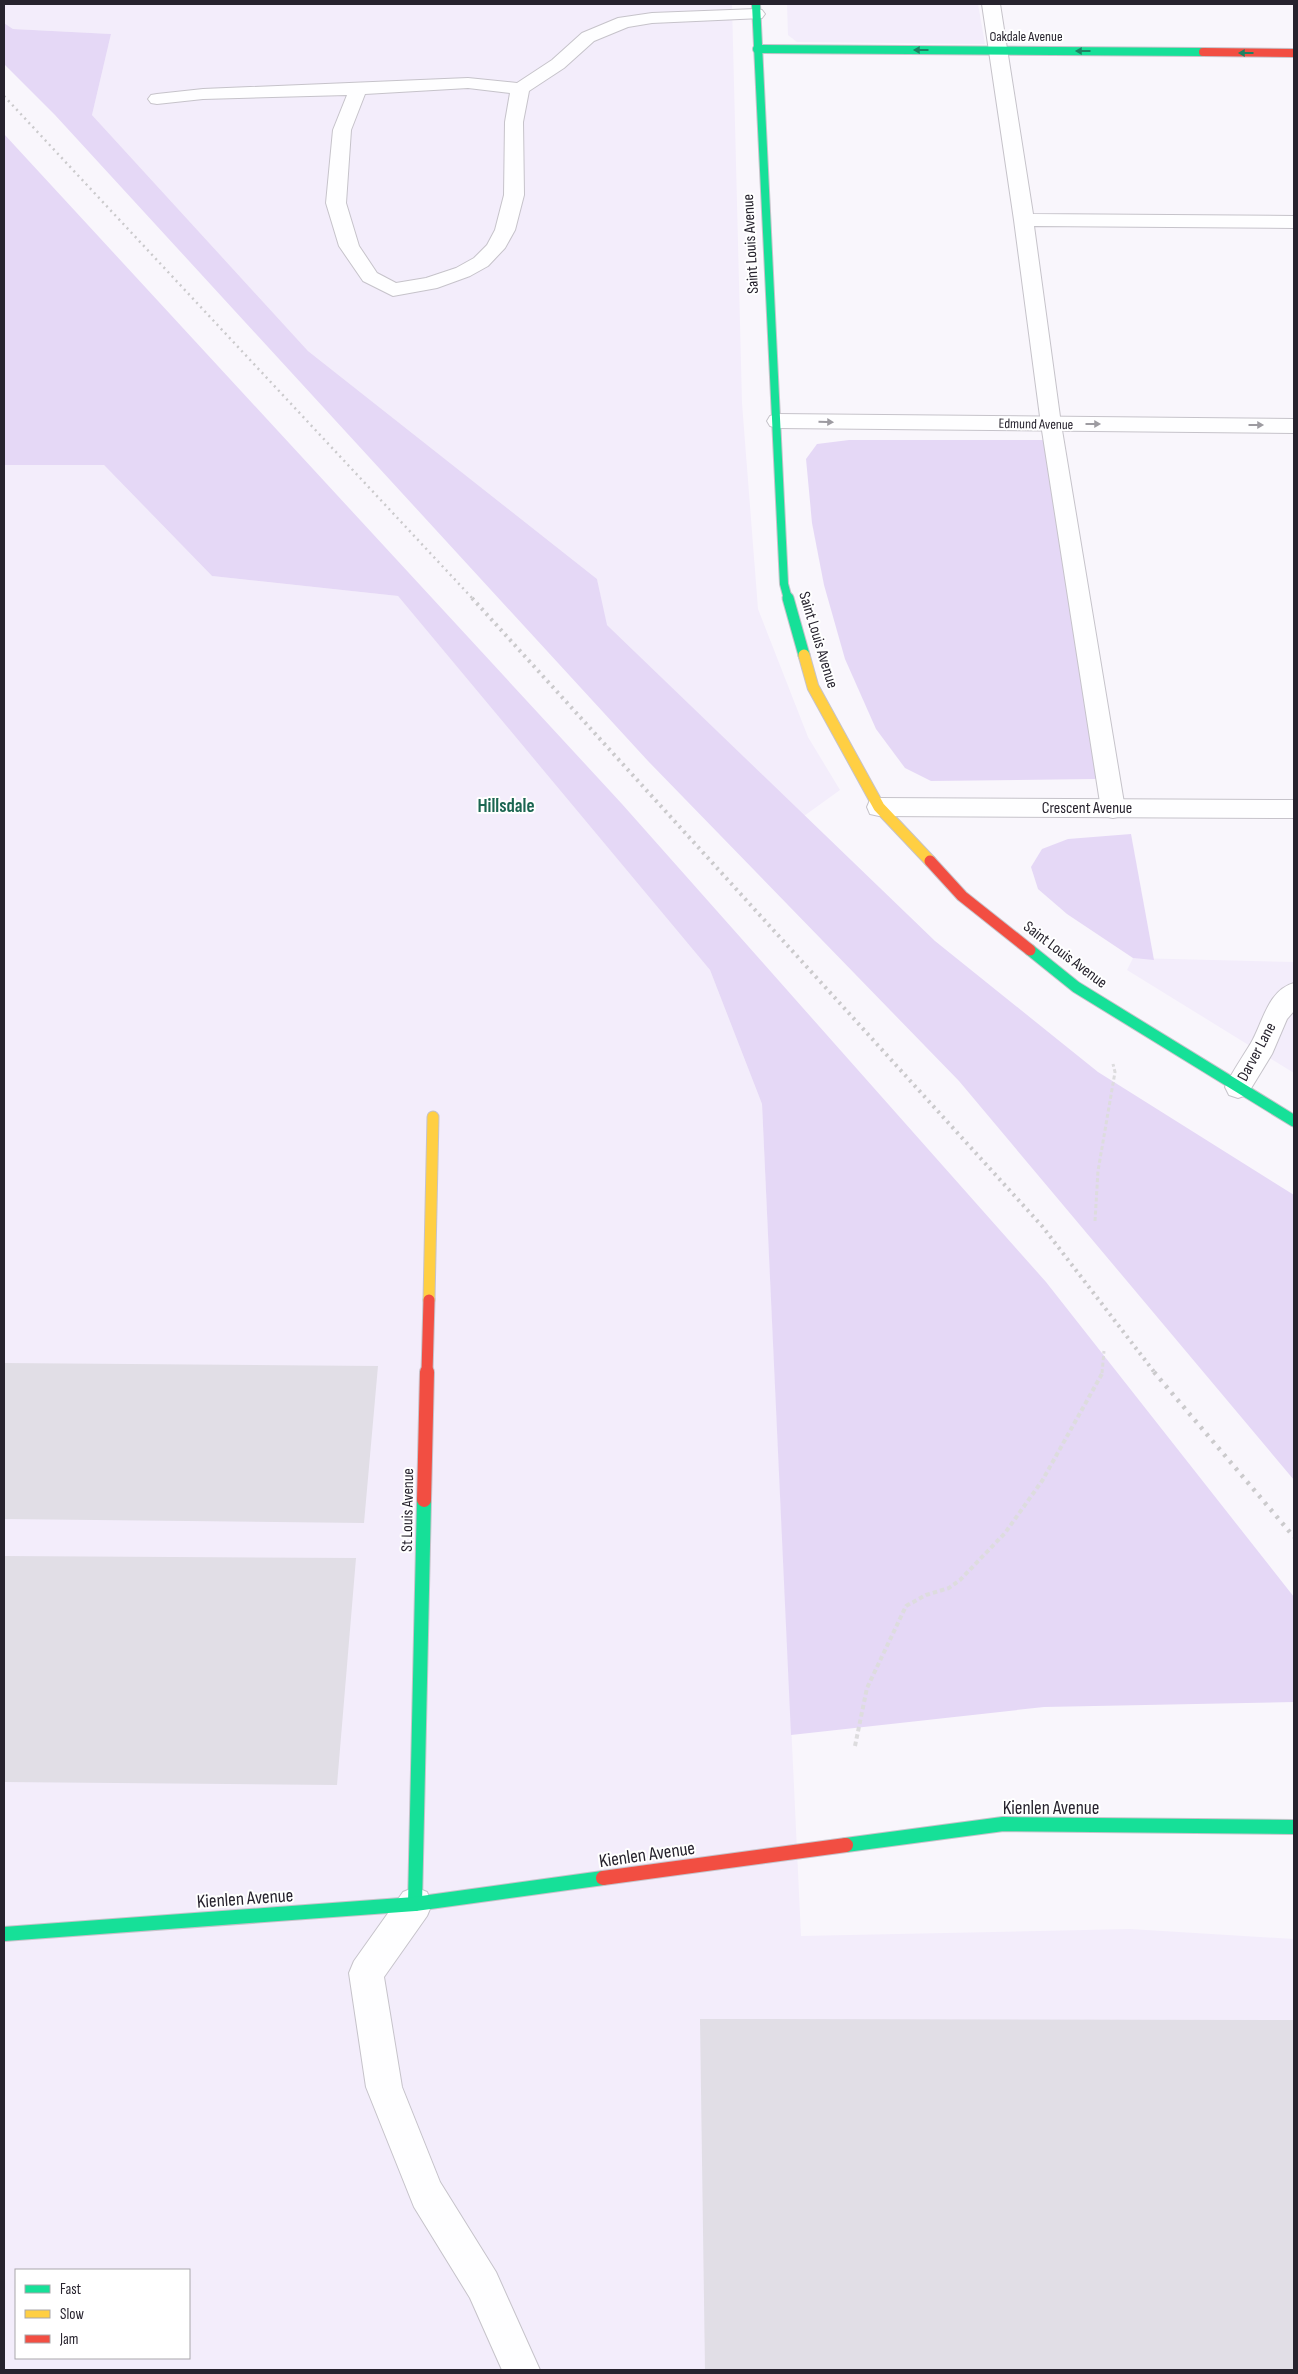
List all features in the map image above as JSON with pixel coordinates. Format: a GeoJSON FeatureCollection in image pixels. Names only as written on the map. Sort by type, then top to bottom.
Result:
{"type":"FeatureCollection","features":[{"type":"Feature","properties":{"kind":"street"},"geometry":{"type":"LineString","coordinates":[[991,4],[1024,220],[1051,424],[1113,808]]}},
{"type":"Feature","properties":{"kind":"street"},"geometry":{"type":"LineString","coordinates":[[157,99],[203,94],[468,83],[520,89],[558,64],[588,37],[624,22],[756,9]]}},
{"type":"Feature","properties":{"kind":"street","name":"Saint Louis Avenue"},"geometry":{"type":"LineString","coordinates":[[756,9],[784,584],[813,687],[879,807],[962,896],[1076,987],[1294,1121]]}},
{"type":"Feature","properties":{"kind":"street","name":"Oakdale Avenue"},"geometry":{"type":"LineString","coordinates":[[757,49],[1294,53]]}},
{"type":"Feature","properties":{"kind":"street"},"geometry":{"type":"LineString","coordinates":[[358,89],[342,130],[336,203],[349,246],[370,277],[393,290],[430,284],[463,272],[481,262],[495,248],[505,230],[514,194],[514,122],[520,89]]}},
{"type":"Feature","properties":{"kind":"street"},"geometry":{"type":"LineString","coordinates":[[1024,220],[1294,222]]}},
{"type":"Feature","properties":{"kind":"street","name":"Edmund Avenue"},"geometry":{"type":"LineString","coordinates":[[777,421],[1294,426]]}},
{"type":"Feature","properties":{"kind":"street","name":"Crescent Avenue"},"geometry":{"type":"LineString","coordinates":[[879,807],[1294,809]]}},
{"type":"Feature","properties":{"kind":"street","name":"Darver Lane"},"geometry":{"type":"LineString","coordinates":[[1238,1087],[1263,1046],[1278,1013],[1294,993]]}},
{"type":"Feature","properties":{"kind":"street","name":"St Louis Avenue"},"geometry":{"type":"LineString","coordinates":[[415,1904],[433,1117]]}},
{"type":"Feature","properties":{"kind":"street","name":"Kienlen Avenue"},"geometry":{"type":"LineString","coordinates":[[4,1934],[415,1904],[1003,1824],[1294,1828]]}},
{"type":"Feature","properties":{"kind":"street"},"geometry":{"type":"LineString","coordinates":[[415,1904],[366,1973],[384,2087],[427,2194],[482,2285],[521,2370]]}},
{"type":"Feature","properties":{"kind":"path"},"geometry":{"type":"LineString","coordinates":[[1095,1221],[1098,1170],[1115,1072],[1113,1064]]}},
{"type":"Feature","properties":{"kind":"path"},"geometry":{"type":"LineString","coordinates":[[855,1746],[867,1688],[906,1606],[926,1595],[949,1588],[960,1580],[1005,1533],[1042,1481],[1087,1397],[1097,1386],[1104,1372],[1104,1351]]}},
{"type":"Feature","properties":{"kind":"shaded area"},"geometry":{"type":"Polygon","coordinates":[[[4,4],[732,4],[742,403],[758,609],[808,737],[840,790],[804,816],[606,624],[597,579],[308,351],[92,115],[111,34],[13,29],[4,23],[4,4]]]}},
{"type":"Feature","properties":{"kind":"shaded area"},"geometry":{"type":"Polygon","coordinates":[[[787,4],[978,4],[985,44],[797,42],[788,35],[787,4]]]}},
{"type":"Feature","properties":{"kind":"shaded area"},"geometry":{"type":"Polygon","coordinates":[[[4,23],[13,29],[111,34],[92,115],[308,351],[597,579],[607,625],[935,941],[1098,1072],[1294,1195],[1294,1480],[959,1081],[648,761],[55,115],[4,64],[4,23]]]}},
{"type":"Feature","properties":{"kind":"shaded area"},"geometry":{"type":"Polygon","coordinates":[[[4,134],[622,804],[1046,1282],[1294,1597],[1294,1702],[1044,1707],[791,1735],[762,1104],[710,970],[398,596],[212,576],[104,465],[4,465],[4,134]]]}},
{"type":"Feature","properties":{"kind":"shaded area"},"geometry":{"type":"Polygon","coordinates":[[[849,440],[1044,440],[1096,779],[931,781],[905,768],[876,729],[845,659],[824,585],[812,523],[806,459],[817,444],[849,440]]]}},
{"type":"Feature","properties":{"kind":"shaded area"},"geometry":{"type":"Polygon","coordinates":[[[4,465],[104,465],[212,576],[398,596],[710,970],[762,1104],[801,1936],[1130,1929],[1294,1939],[1294,2370],[4,2370],[4,465]]]}},
{"type":"Feature","properties":{"kind":"shaded area"},"geometry":{"type":"Polygon","coordinates":[[[1131,834],[1154,960],[1133,958],[1067,914],[1038,889],[1031,867],[1042,849],[1068,839],[1131,834]]]}},
{"type":"Feature","properties":{"kind":"shaded area"},"geometry":{"type":"Polygon","coordinates":[[[1133,958],[1294,962],[1294,1073],[1127,970],[1133,958]]]}},
{"type":"Feature","properties":{"kind":"building"},"geometry":{"type":"Polygon","coordinates":[[[4,1363],[378,1366],[364,1523],[4,1519],[4,1363]]]}},
{"type":"Feature","properties":{"kind":"building"},"geometry":{"type":"Polygon","coordinates":[[[4,1556],[356,1558],[337,1785],[4,1782],[4,1556]]]}},
{"type":"Feature","properties":{"kind":"building"},"geometry":{"type":"Polygon","coordinates":[[[700,2019],[1294,2020],[1294,2370],[705,2370],[700,2019]]]}},
{"type":"Feature","properties":{"kind":"railway"},"geometry":{"type":"LineString","coordinates":[[4,96],[473,599]]}},
{"type":"Feature","properties":{"kind":"railway"},"geometry":{"type":"LineString","coordinates":[[472,598],[1042,1226],[1155,1373]]}},
{"type":"Feature","properties":{"kind":"railway"},"geometry":{"type":"LineString","coordinates":[[1154,1372],[1294,1537]]}},
{"type":"Feature","properties":{"kind":"traffic: fast"},"geometry":{"type":"LineString","coordinates":[[756,4],[784,584],[804,655]]}},
{"type":"Feature","properties":{"kind":"traffic: fast"},"geometry":{"type":"LineString","coordinates":[[757,49],[1203,52]]}},
{"type":"Feature","properties":{"kind":"traffic: fast"},"geometry":{"type":"LineString","coordinates":[[1030,950],[1076,987],[1294,1121]]}},
{"type":"Feature","properties":{"kind":"traffic: fast"},"geometry":{"type":"LineString","coordinates":[[415,1904],[424,1500]]}},
{"type":"Feature","properties":{"kind":"traffic: fast"},"geometry":{"type":"LineString","coordinates":[[846,1845],[1003,1824],[1294,1827]]}},
{"type":"Feature","properties":{"kind":"traffic: fast"},"geometry":{"type":"LineString","coordinates":[[4,1934],[415,1904],[603,1878]]}},
{"type":"Feature","properties":{"kind":"traffic: slow"},"geometry":{"type":"LineString","coordinates":[[804,655],[813,687],[879,807],[930,861]]}},
{"type":"Feature","properties":{"kind":"traffic: slow"},"geometry":{"type":"LineString","coordinates":[[429,1300],[433,1117]]}},
{"type":"Feature","properties":{"kind":"traffic: jam"},"geometry":{"type":"LineString","coordinates":[[1203,52],[1294,53]]}},
{"type":"Feature","properties":{"kind":"traffic: jam"},"geometry":{"type":"LineString","coordinates":[[930,861],[962,896],[1030,950]]}},
{"type":"Feature","properties":{"kind":"traffic: jam"},"geometry":{"type":"LineString","coordinates":[[424,1500],[429,1300]]}},
{"type":"Feature","properties":{"kind":"traffic: jam"},"geometry":{"type":"LineString","coordinates":[[603,1878],[846,1845]]}},
{"type":"Feature","properties":{"kind":"district","name":"Hillsdale"},"geometry":{"type":"Point","coordinates":[506,806]}}]}
